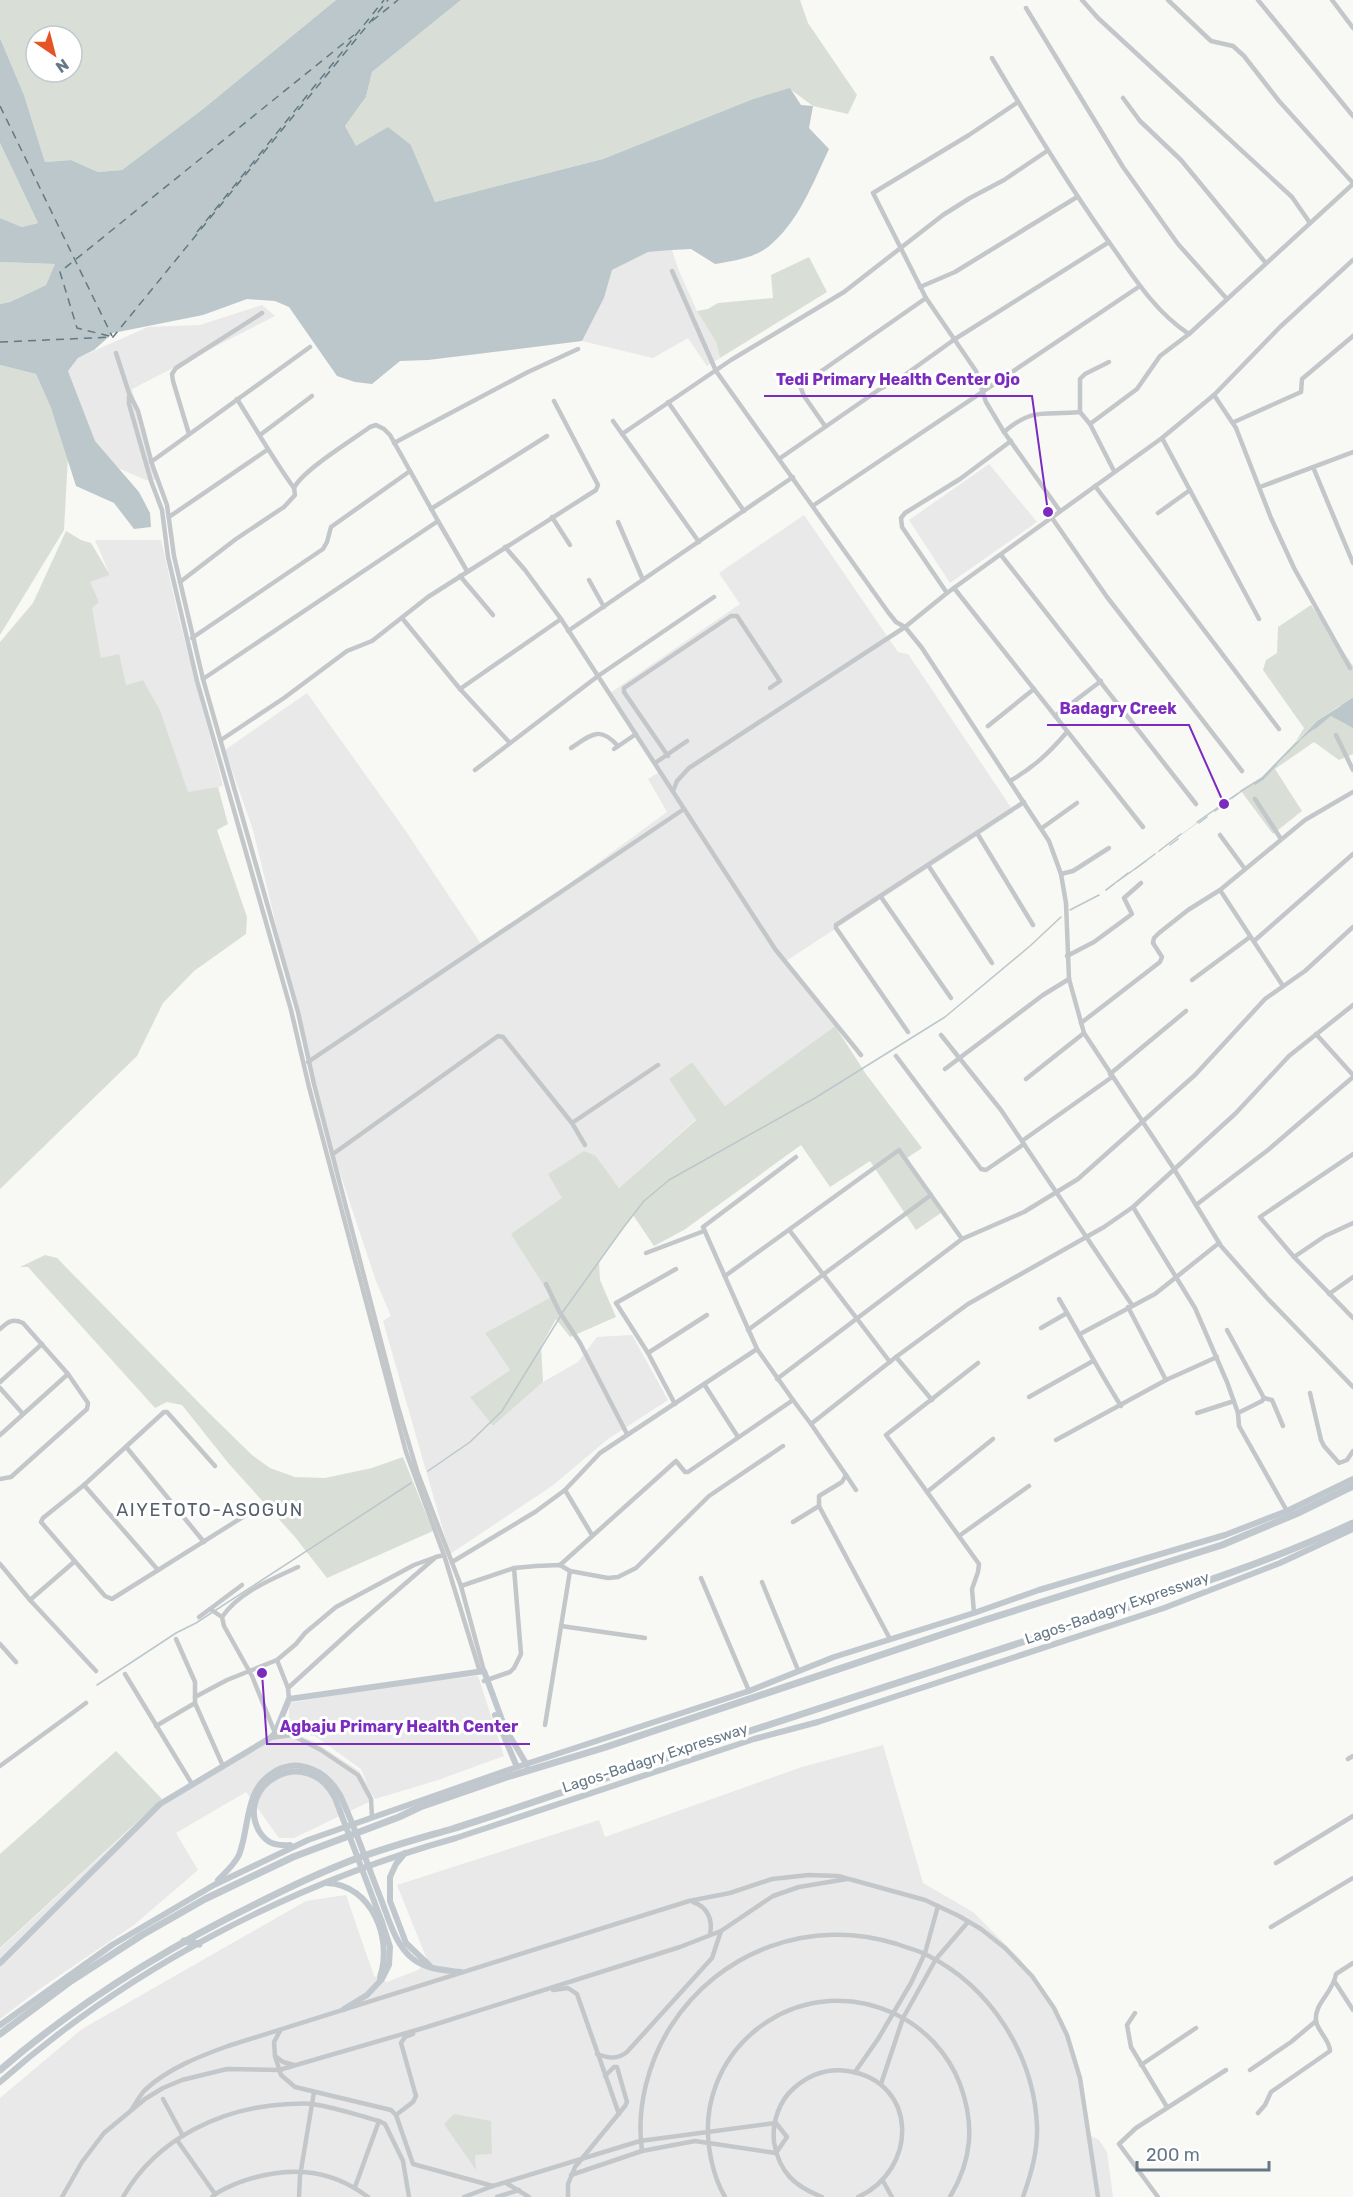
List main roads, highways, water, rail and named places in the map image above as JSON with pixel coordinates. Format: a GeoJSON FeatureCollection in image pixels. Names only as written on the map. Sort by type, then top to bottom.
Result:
{"type":"FeatureCollection","features":[{"type":"Feature","properties":{"kind":"highway","name":"Lagos-Badagry Expressway"},"geometry":{"type":"LineString","coordinates":[[0,2034],[70,1981],[142,1935],[205,1899],[293,1857],[340,1841],[420,1807],[507,1777],[603,1748],[985,1620],[1222,1545],[1298,1513],[1353,1486]]}},
{"type":"Feature","properties":{"kind":"highway","name":"Lagos-Badagry Expressway"},"geometry":{"type":"LineString","coordinates":[[0,2070],[51,2029],[184,1941],[220,1921],[336,1866],[1186,1590],[1310,1543],[1353,1523]]}},
{"type":"Feature","properties":{"kind":"highway"},"geometry":{"type":"LineString","coordinates":[[184,1941],[199,1944]]}},
{"type":"Feature","properties":{"kind":"main road"},"geometry":{"type":"LineString","coordinates":[[0,2025],[112,1945],[214,1885],[296,1845],[372,1816],[749,1691],[798,1670],[890,1639],[1039,1590],[1210,1540],[1287,1511],[1353,1479]]}},
{"type":"Feature","properties":{"kind":"main road","name":"Lagos-Badagry Expressway"},"geometry":{"type":"LineString","coordinates":[[0,2082],[56,2036],[130,1985],[245,1919],[323,1883],[407,1852],[754,1740],[818,1722],[1164,1608],[1280,1563],[1353,1529]]}},
{"type":"Feature","properties":{"kind":"main road"},"geometry":{"type":"LineString","coordinates":[[0,1963],[154,1810],[192,1784],[272,1736],[289,1699],[482,1672],[495,1716],[517,1767]]}},
{"type":"Feature","properties":{"kind":"main road"},"geometry":{"type":"LineString","coordinates":[[485,1681],[505,1728],[527,1765]]}},
{"type":"Feature","properties":{"kind":"main road"},"geometry":{"type":"LineString","coordinates":[[214,1885],[232,1866],[240,1850],[251,1800],[264,1779],[277,1770],[296,1765],[319,1772],[330,1780],[340,1795],[386,1920],[390,1957],[387,1971],[377,1986],[368,1995],[344,2009]]}},
{"type":"Feature","properties":{"kind":"main road"},"geometry":{"type":"LineString","coordinates":[[296,1845],[276,1845],[269,1842],[258,1828],[255,1816],[256,1801],[266,1784],[279,1774],[296,1771],[309,1773],[330,1789],[386,1920],[406,1952],[417,1961],[432,1968],[461,1972]]}},
{"type":"Feature","properties":{"kind":"main road"},"geometry":{"type":"LineString","coordinates":[[407,1852],[396,1864],[390,1877],[390,1901],[406,1943],[432,1968]]}},
{"type":"Feature","properties":{"kind":"main road"},"geometry":{"type":"LineString","coordinates":[[323,1883],[352,1889],[373,1912],[385,1949],[383,1968],[377,1986]]}},
{"type":"Feature","properties":{"kind":"waterway"},"geometry":{"type":"LineString","coordinates":[[1341,706],[1353,698]]}},
{"type":"Feature","properties":{"kind":"waterway"},"geometry":{"type":"LineString","coordinates":[[1314,729],[1331,715],[1353,727]]}},
{"type":"Feature","properties":{"kind":"waterway"},"geometry":{"type":"LineString","coordinates":[[1285,755],[1299,741]]}},
{"type":"Feature","properties":{"kind":"waterway"},"geometry":{"type":"LineString","coordinates":[[1241,791],[1262,778],[1296,743]]}},
{"type":"Feature","properties":{"kind":"waterway"},"geometry":{"type":"LineString","coordinates":[[1255,784],[1276,765]]}},
{"type":"Feature","properties":{"kind":"waterway"},"geometry":{"type":"LineString","coordinates":[[1232,798],[1240,792]]}},
{"type":"Feature","properties":{"kind":"waterway"},"geometry":{"type":"LineString","coordinates":[[1224,803],[1237,794]]}},
{"type":"Feature","properties":{"kind":"waterway"},"geometry":{"type":"LineString","coordinates":[[1215,811],[1226,803]]}},
{"type":"Feature","properties":{"kind":"waterway"},"geometry":{"type":"LineString","coordinates":[[1197,822],[1220,806]]}},
{"type":"Feature","properties":{"kind":"waterway"},"geometry":{"type":"LineString","coordinates":[[1199,823],[1207,817]]}},
{"type":"Feature","properties":{"kind":"waterway"},"geometry":{"type":"LineString","coordinates":[[1159,851],[1181,834]]}},
{"type":"Feature","properties":{"kind":"waterway"},"geometry":{"type":"LineString","coordinates":[[1170,845],[1178,839]]}},
{"type":"Feature","properties":{"kind":"waterway"},"geometry":{"type":"LineString","coordinates":[[1135,869],[1155,854]]}},
{"type":"Feature","properties":{"kind":"waterway"},"geometry":{"type":"LineString","coordinates":[[1118,881],[1146,861]]}},
{"type":"Feature","properties":{"kind":"waterway"},"geometry":{"type":"LineString","coordinates":[[1106,890],[1128,873]]}},
{"type":"Feature","properties":{"kind":"waterway"},"geometry":{"type":"LineString","coordinates":[[1106,890],[1114,884]]}},
{"type":"Feature","properties":{"kind":"waterway"},"geometry":{"type":"LineString","coordinates":[[1070,910],[1099,895]]}},
{"type":"Feature","properties":{"kind":"waterway"},"geometry":{"type":"LineString","coordinates":[[562,1313],[644,1201],[669,1180],[815,1098],[945,1017],[1061,917]]}},
{"type":"Feature","properties":{"kind":"waterway"},"geometry":{"type":"LineString","coordinates":[[428,1471],[470,1442],[502,1411],[560,1317]]}},
{"type":"Feature","properties":{"kind":"waterway"},"geometry":{"type":"LineString","coordinates":[[97,1685],[411,1483]]}},
{"type":"Feature","properties":{"kind":"place","name":"Tedi Primary Health Center Ojo"},"geometry":{"type":"Point","coordinates":[1048,512]}},
{"type":"Feature","properties":{"kind":"place","name":"Badagry Creek"},"geometry":{"type":"Point","coordinates":[1224,804]}},
{"type":"Feature","properties":{"kind":"place","name":"Agbaju Primary Health Center"},"geometry":{"type":"Point","coordinates":[262,1673]}},
{"type":"Feature","properties":{"kind":"district","name":"AIYETOTO-ASOGUN"},"geometry":{"type":"Point","coordinates":[210,1510]}}]}
